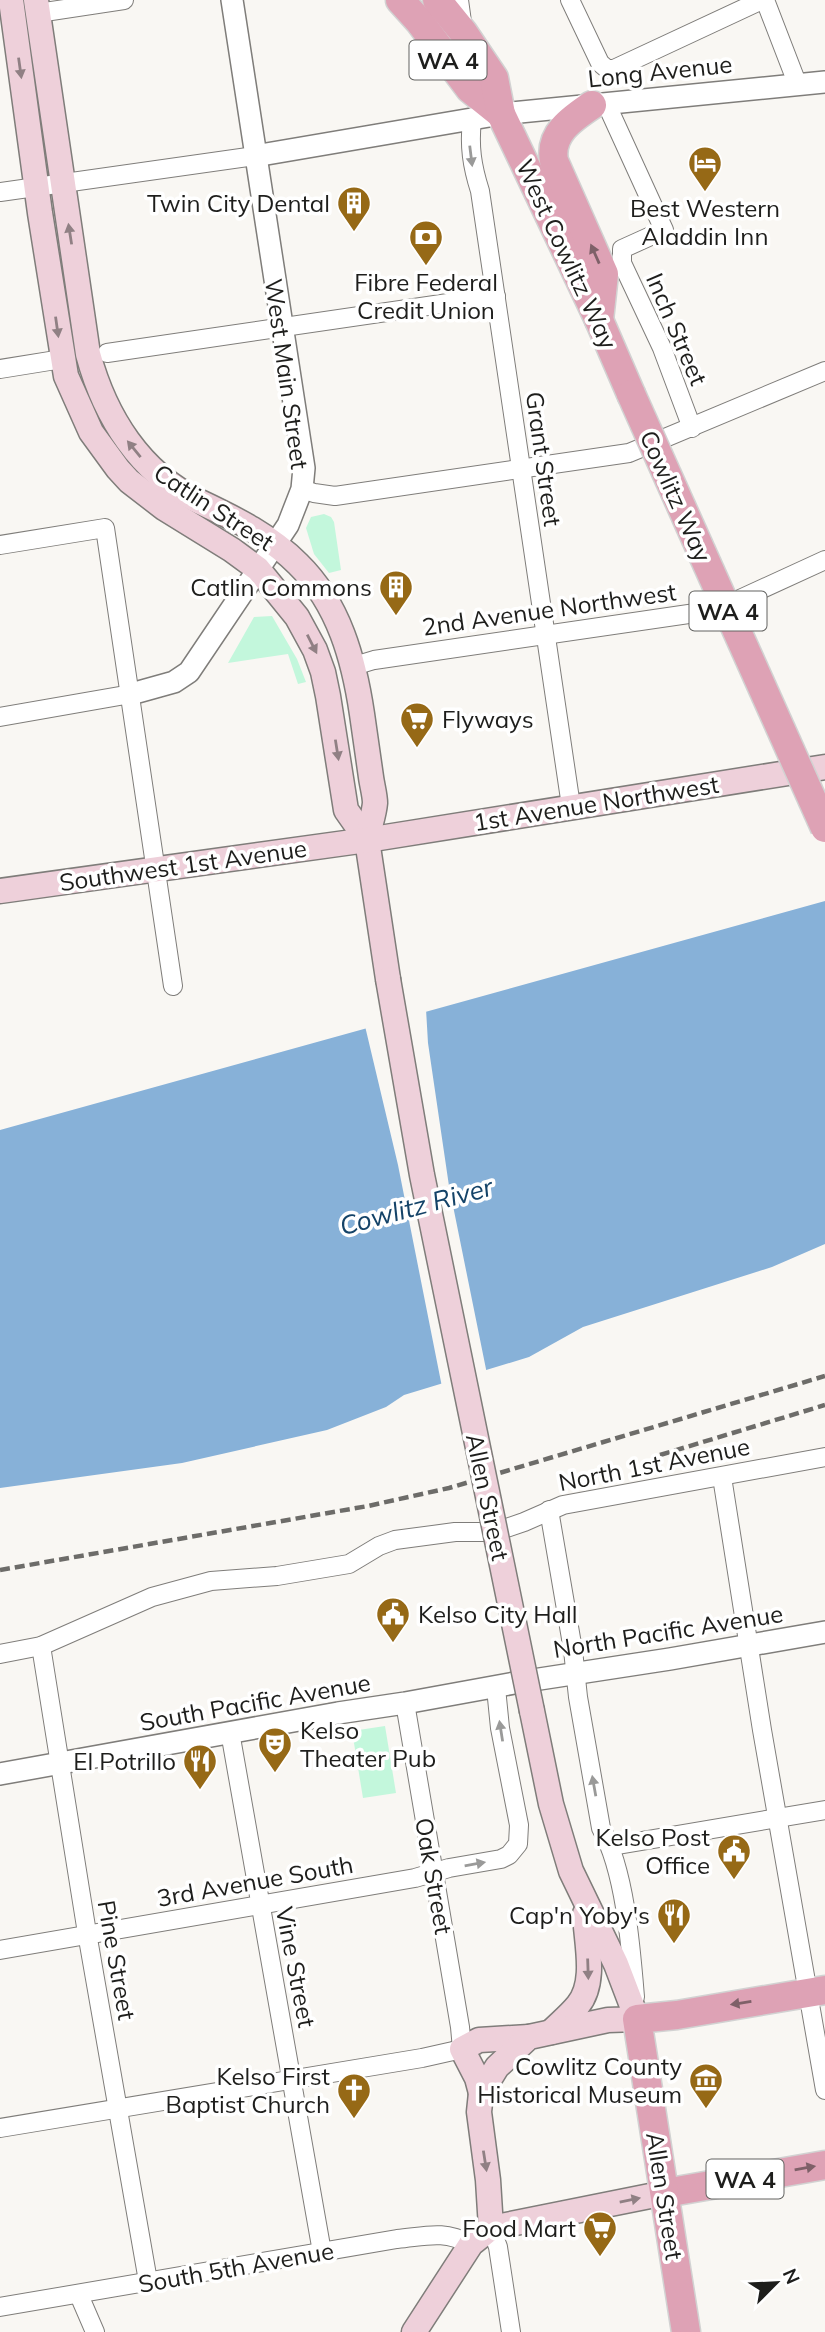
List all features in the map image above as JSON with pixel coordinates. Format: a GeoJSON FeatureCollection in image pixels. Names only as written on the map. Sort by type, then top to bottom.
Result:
{"type":"FeatureCollection","features":[{"type":"Feature","properties":{"kind":"main road","name":"West Cowlitz Way"},"geometry":{"type":"LineString","coordinates":[[400,0],[471,89],[501,114]]}},
{"type":"Feature","properties":{"kind":"main road","name":"West Cowlitz Way"},"geometry":{"type":"LineString","coordinates":[[437,0],[463,32],[494,78],[501,114],[599,320],[631,394]]}},
{"type":"Feature","properties":{"kind":"main road","name":"Catlin Street"},"geometry":{"type":"LineString","coordinates":[[20,9],[63,182],[88,354],[96,384],[125,438],[150,468],[179,490],[221,510],[274,544],[299,565],[323,597],[341,631],[354,666],[375,804],[367,840]]}},
{"type":"Feature","properties":{"kind":"main road","name":"Catlin Street"},"geometry":{"type":"LineString","coordinates":[[20,9],[36,186],[62,359],[82,415],[129,481],[164,509],[258,569]]}},
{"type":"Feature","properties":{"kind":"main road"},"geometry":{"type":"LineString","coordinates":[[599,104],[565,124],[552,149],[554,161],[604,274],[599,320]]}},
{"type":"Feature","properties":{"kind":"main road","name":"Cowlitz Way"},"geometry":{"type":"LineString","coordinates":[[631,394],[825,828]]}},
{"type":"Feature","properties":{"kind":"main road"},"geometry":{"type":"LineString","coordinates":[[258,569],[297,617],[315,650],[328,696],[346,810],[367,840]]}},
{"type":"Feature","properties":{"kind":"main road","name":"1st Avenue Northwest"},"geometry":{"type":"LineString","coordinates":[[367,840],[825,767]]}},
{"type":"Feature","properties":{"kind":"main road","name":"Southwest 1st Avenue"},"geometry":{"type":"LineString","coordinates":[[0,891],[367,840]]}},
{"type":"Feature","properties":{"kind":"main road","name":"Allen Street"},"geometry":{"type":"LineString","coordinates":[[367,840],[425,1188],[532,1711],[560,1839],[584,1901],[616,1965],[637,2019],[686,2332]]}},
{"type":"Feature","properties":{"kind":"main road"},"geometry":{"type":"LineString","coordinates":[[481,2093],[497,2067],[580,2003],[586,1990],[589,1972],[584,1901]]}},
{"type":"Feature","properties":{"kind":"main road"},"geometry":{"type":"LineString","coordinates":[[491,2228],[479,2112],[481,2093],[478,2078],[462,2049],[479,2040],[540,2035],[608,2020],[677,2015],[817,1992]]}},
{"type":"Feature","properties":{"kind":"main road","name":"WA 4"},"geometry":{"type":"LineString","coordinates":[[665,2193],[825,2165]]}},
{"type":"Feature","properties":{"kind":"main road"},"geometry":{"type":"LineString","coordinates":[[414,2332],[471,2244],[491,2228],[665,2193]]}},
{"type":"Feature","properties":{"kind":"street"},"geometry":{"type":"LineString","coordinates":[[20,9],[124,0]]}},
{"type":"Feature","properties":{"kind":"street","name":"West Main Street"},"geometry":{"type":"LineString","coordinates":[[131,694],[174,682],[189,672],[288,525],[302,489],[304,468],[232,0]]}},
{"type":"Feature","properties":{"kind":"street"},"geometry":{"type":"LineString","coordinates":[[459,0],[463,32]]}},
{"type":"Feature","properties":{"kind":"street"},"geometry":{"type":"LineString","coordinates":[[570,0],[600,63],[607,69],[614,69],[764,0],[797,83]]}},
{"type":"Feature","properties":{"kind":"street","name":"Long Avenue"},"geometry":{"type":"LineString","coordinates":[[255,156],[501,114],[825,82]]}},
{"type":"Feature","properties":{"kind":"street","name":"Inch Street"},"geometry":{"type":"LineString","coordinates":[[599,104],[664,230],[622,249],[622,263],[662,348],[692,428]]}},
{"type":"Feature","properties":{"kind":"street","name":"Grant Street"},"geometry":{"type":"LineString","coordinates":[[472,120],[469,147],[480,191],[571,806]]}},
{"type":"Feature","properties":{"kind":"street"},"geometry":{"type":"LineString","coordinates":[[0,192],[255,156]]}},
{"type":"Feature","properties":{"kind":"street"},"geometry":{"type":"LineString","coordinates":[[107,353],[496,296]]}},
{"type":"Feature","properties":{"kind":"street"},"geometry":{"type":"LineString","coordinates":[[0,369],[62,359]]}},
{"type":"Feature","properties":{"kind":"street"},"geometry":{"type":"LineString","coordinates":[[302,489],[335,496],[629,453],[825,371]]}},
{"type":"Feature","properties":{"kind":"street"},"geometry":{"type":"LineString","coordinates":[[0,545],[105,528],[173,986]]}},
{"type":"Feature","properties":{"kind":"street","name":"2nd Avenue Northwest"},"geometry":{"type":"LineString","coordinates":[[354,666],[374,660],[544,633],[716,610],[825,560]]}},
{"type":"Feature","properties":{"kind":"street"},"geometry":{"type":"LineString","coordinates":[[0,717],[131,694]]}},
{"type":"Feature","properties":{"kind":"street","name":"North 1st Avenue"},"geometry":{"type":"LineString","coordinates":[[0,1654],[41,1646],[152,1597],[211,1581],[277,1576],[349,1564],[395,1540],[455,1532],[495,1532],[549,1510],[577,1502],[825,1457]]}},
{"type":"Feature","properties":{"kind":"street"},"geometry":{"type":"LineString","coordinates":[[722,1477],[778,1817],[817,1992],[825,2090]]}},
{"type":"Feature","properties":{"kind":"street","name":"Allen Street"},"geometry":{"type":"LineString","coordinates":[[549,1510],[601,1828],[611,1846],[631,1947],[637,2019]]}},
{"type":"Feature","properties":{"kind":"street","name":"North Pacific Avenue"},"geometry":{"type":"LineString","coordinates":[[520,1682],[825,1632]]}},
{"type":"Feature","properties":{"kind":"street","name":"Pine Street"},"geometry":{"type":"LineString","coordinates":[[41,1646],[87,1933],[148,2281]]}},
{"type":"Feature","properties":{"kind":"street","name":"South Pacific Avenue"},"geometry":{"type":"LineString","coordinates":[[0,1774],[230,1731],[520,1682]]}},
{"type":"Feature","properties":{"kind":"street","name":"3rd Avenue South"},"geometry":{"type":"LineString","coordinates":[[0,1950],[415,1878],[500,1859],[514,1849],[519,1837],[519,1825],[500,1728],[496,1688]]}},
{"type":"Feature","properties":{"kind":"street","name":"Oak Street"},"geometry":{"type":"LineString","coordinates":[[405,1703],[462,2049]]}},
{"type":"Feature","properties":{"kind":"street","name":"Vine Street"},"geometry":{"type":"LineString","coordinates":[[230,1731],[322,2252]]}},
{"type":"Feature","properties":{"kind":"street"},"geometry":{"type":"LineString","coordinates":[[611,1846],[825,1810]]}},
{"type":"Feature","properties":{"kind":"street"},"geometry":{"type":"LineString","coordinates":[[0,2127],[462,2049]]}},
{"type":"Feature","properties":{"kind":"street"},"geometry":{"type":"LineString","coordinates":[[491,2228],[498,2247],[511,2332]]}},
{"type":"Feature","properties":{"kind":"street","name":"South 5th Avenue"},"geometry":{"type":"LineString","coordinates":[[0,2307],[442,2234],[453,2235],[471,2244]]}},
{"type":"Feature","properties":{"kind":"street"},"geometry":{"type":"LineString","coordinates":[[79,2295],[95,2332]]}},
{"type":"Feature","properties":{"kind":"green space"},"geometry":{"type":"Polygon","coordinates":[[[324,514],[334,522],[341,570],[329,573],[314,554],[306,528],[311,517],[324,514]]]}},
{"type":"Feature","properties":{"kind":"green space"},"geometry":{"type":"Polygon","coordinates":[[[272,616],[297,659],[306,682],[298,684],[288,654],[228,663],[254,617],[272,616]]]}},
{"type":"Feature","properties":{"kind":"green space"},"geometry":{"type":"Polygon","coordinates":[[[385,1726],[396,1793],[363,1798],[352,1731],[385,1726]]]}},
{"type":"Feature","properties":{"kind":"water","name":"Cowlitz River"},"geometry":{"type":"Polygon","coordinates":[[[825,901],[825,1244],[772,1267],[583,1327],[529,1357],[404,1395],[386,1407],[327,1430],[182,1463],[0,1488],[0,1130],[825,901]]]}},
{"type":"Feature","properties":{"kind":"pier"},"geometry":{"type":"Polygon","coordinates":[[[426,1009],[428,1043],[449,1186],[487,1374],[442,1387],[398,1165],[365,1026],[426,1009]]]}},
{"type":"Feature","properties":{"kind":"railway"},"geometry":{"type":"LineString","coordinates":[[0,1570],[368,1506],[449,1488],[825,1376]]}},
{"type":"Feature","properties":{"kind":"railway"},"geometry":{"type":"LineString","coordinates":[[660,1455],[825,1405]]}},
{"type":"Feature","properties":{"kind":"place","name":"Best Western Aladdin Inn"},"geometry":{"type":"Point","coordinates":[705,193]}},
{"type":"Feature","properties":{"kind":"place","name":"Twin City Dental"},"geometry":{"type":"Point","coordinates":[354,233]}},
{"type":"Feature","properties":{"kind":"place","name":"Fibre Federal Credit Union"},"geometry":{"type":"Point","coordinates":[426,267]}},
{"type":"Feature","properties":{"kind":"place","name":"Catlin Commons"},"geometry":{"type":"Point","coordinates":[396,617]}},
{"type":"Feature","properties":{"kind":"place","name":"Flyways"},"geometry":{"type":"Point","coordinates":[417,749]}},
{"type":"Feature","properties":{"kind":"place","name":"Kelso City Hall"},"geometry":{"type":"Point","coordinates":[393,1644]}},
{"type":"Feature","properties":{"kind":"place","name":"Kelso Theater Pub"},"geometry":{"type":"Point","coordinates":[275,1774]}},
{"type":"Feature","properties":{"kind":"place","name":"El Potrillo"},"geometry":{"type":"Point","coordinates":[200,1791]}},
{"type":"Feature","properties":{"kind":"place","name":"Kelso Post Office"},"geometry":{"type":"Point","coordinates":[734,1881]}},
{"type":"Feature","properties":{"kind":"place","name":"Cap'n Yoby's"},"geometry":{"type":"Point","coordinates":[674,1945]}},
{"type":"Feature","properties":{"kind":"place","name":"Cowlitz County Historical Museum"},"geometry":{"type":"Point","coordinates":[706,2110]}},
{"type":"Feature","properties":{"kind":"place","name":"Kelso First Baptist Church"},"geometry":{"type":"Point","coordinates":[354,2120]}},
{"type":"Feature","properties":{"kind":"place","name":"Food Mart"},"geometry":{"type":"Point","coordinates":[600,2258]}}]}
